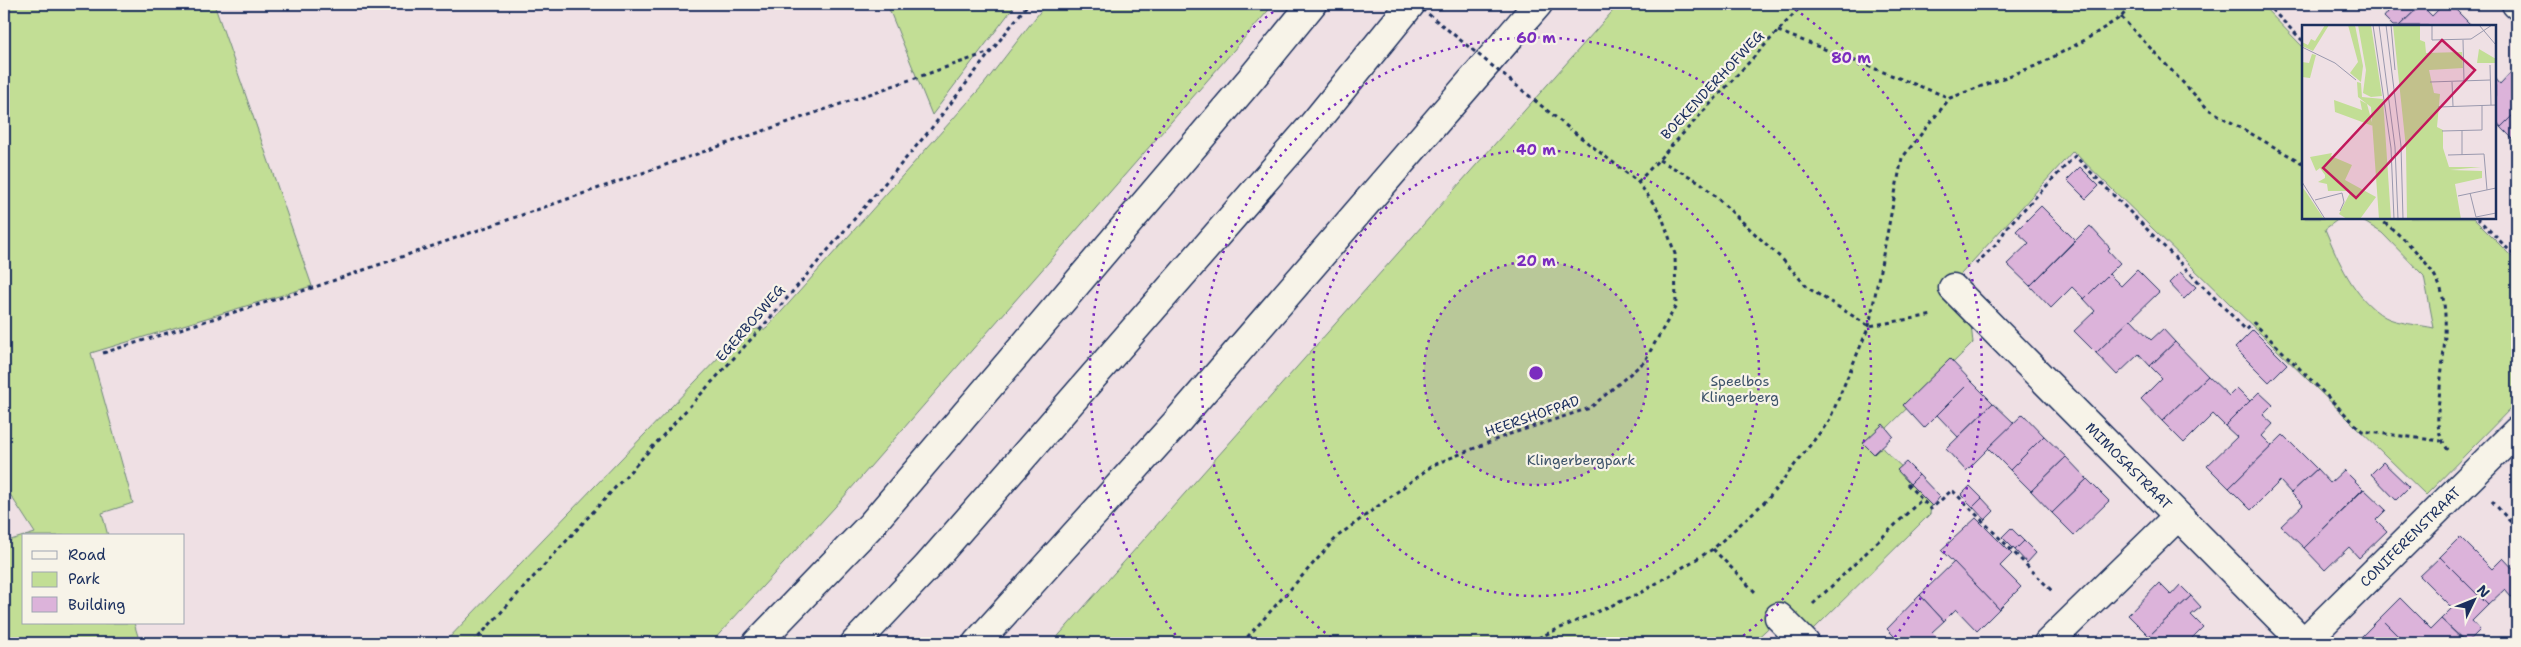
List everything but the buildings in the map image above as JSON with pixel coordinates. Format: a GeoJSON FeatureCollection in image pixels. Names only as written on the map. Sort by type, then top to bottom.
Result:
{"type":"FeatureCollection","features":[{"type":"Feature","properties":{"kind":"main road"},"geometry":{"type":"LineString","coordinates":[[757,643],[871,525],[1250,80],[1312,4]]}},
{"type":"Feature","properties":{"kind":"main road"},"geometry":{"type":"LineString","coordinates":[[855,643],[927,567],[1298,142],[1411,4]]}},
{"type":"Feature","properties":{"kind":"main road"},"geometry":{"type":"LineString","coordinates":[[977,643],[1175,424],[1538,4]]}},
{"type":"Feature","properties":{"kind":"main road","name":"MIMOSASTRAAT"},"geometry":{"type":"LineString","coordinates":[[1953,288],[2303,643]]}},
{"type":"Feature","properties":{"kind":"main road","name":"CONIFERENSTRAAT"},"geometry":{"type":"LineString","coordinates":[[2303,643],[2517,431]]}},
{"type":"Feature","properties":{"kind":"main road"},"geometry":{"type":"LineString","coordinates":[[2048,643],[2178,516]]}},
{"type":"Feature","properties":{"kind":"path","name":"EGERBOSWEG"},"geometry":{"type":"LineString","coordinates":[[473,643],[765,324],[930,130],[1028,4]]}},
{"type":"Feature","properties":{"kind":"path","name":"HEERSHOFPAD"},"geometry":{"type":"LineString","coordinates":[[1242,643],[1338,536],[1433,465],[1507,435],[1590,408],[1644,362],[1676,306],[1675,254],[1661,214],[1638,182],[1570,130],[1416,4]]}},
{"type":"Feature","properties":{"kind":"path","name":"BOEKENDERHOFWEG"},"geometry":{"type":"LineString","coordinates":[[1638,182],[1803,4]]}},
{"type":"Feature","properties":{"kind":"path"},"geometry":{"type":"LineString","coordinates":[[1532,643],[1540,637],[1642,592],[1713,549],[1768,499],[1829,421],[1869,326],[1902,158],[1950,98],[2038,65],[2085,40],[2121,17],[2134,4]]}},
{"type":"Feature","properties":{"kind":"path"},"geometry":{"type":"LineString","coordinates":[[2266,4],[2302,40]]}},
{"type":"Feature","properties":{"kind":"path"},"geometry":{"type":"LineString","coordinates":[[2121,17],[2208,109],[2302,163]]}},
{"type":"Feature","properties":{"kind":"path"},"geometry":{"type":"LineString","coordinates":[[1778,30],[1950,98]]}},
{"type":"Feature","properties":{"kind":"path"},"geometry":{"type":"LineString","coordinates":[[103,353],[312,288],[990,52]]}},
{"type":"Feature","properties":{"kind":"path"},"geometry":{"type":"LineString","coordinates":[[1953,288],[1999,241],[2007,227],[2075,156],[2246,330],[2254,323],[2362,431],[2441,442]]}},
{"type":"Feature","properties":{"kind":"path"},"geometry":{"type":"LineString","coordinates":[[1659,160],[1700,182],[1783,260],[1808,288],[1869,326],[1976,310]]}},
{"type":"Feature","properties":{"kind":"path"},"geometry":{"type":"LineString","coordinates":[[2379,219],[2428,264],[2442,291],[2445,321],[2437,422],[2441,442],[2470,478],[2517,529]]}},
{"type":"Feature","properties":{"kind":"path"},"geometry":{"type":"LineString","coordinates":[[2478,219],[2517,258]]}},
{"type":"Feature","properties":{"kind":"path"},"geometry":{"type":"LineString","coordinates":[[1907,484],[1931,509],[1952,490],[2076,616]]}},
{"type":"Feature","properties":{"kind":"path"},"geometry":{"type":"LineString","coordinates":[[1713,549],[1791,629],[1922,499]]}},
{"type":"Feature","properties":{"kind":"green space"},"geometry":{"type":"Polygon","coordinates":[[[4,4],[214,4],[312,286],[91,353],[133,503],[102,513],[107,534],[32,534],[35,533],[4,485],[4,4]]]}},
{"type":"Feature","properties":{"kind":"green space"},"geometry":{"type":"Polygon","coordinates":[[[887,4],[1016,4],[932,115],[887,4]]]}},
{"type":"Feature","properties":{"kind":"green space"},"geometry":{"type":"Polygon","coordinates":[[[1046,4],[1274,4],[835,507],[711,643],[444,643],[746,329],[766,329],[984,84],[1046,4]]]}},
{"type":"Feature","properties":{"kind":"green space"},"geometry":{"type":"Polygon","coordinates":[[[1619,4],[2261,4],[2302,46],[2302,219],[2339,219],[2325,229],[2348,278],[2364,300],[2385,317],[2395,321],[2434,328],[2424,276],[2382,233],[2360,219],[2474,219],[2517,262],[2517,402],[2426,495],[2073,151],[1941,296],[1971,325],[1973,343],[1880,435],[1883,449],[1932,496],[1930,514],[1812,631],[1790,608],[1752,643],[1052,643],[1619,4]]]}},
{"type":"Feature","properties":{"kind":"green space"},"geometry":{"type":"Polygon","coordinates":[[[22,537],[22,624],[134,624],[140,643],[4,643],[4,542],[22,537]]]}},
{"type":"Feature","properties":{"kind":"park label","name":"Speelbos Klingerberg"},"geometry":{"type":"Point","coordinates":[1740,390]}},
{"type":"Feature","properties":{"kind":"park label","name":"Klingerbergpark"},"geometry":{"type":"Point","coordinates":[1581,460]}}]}
